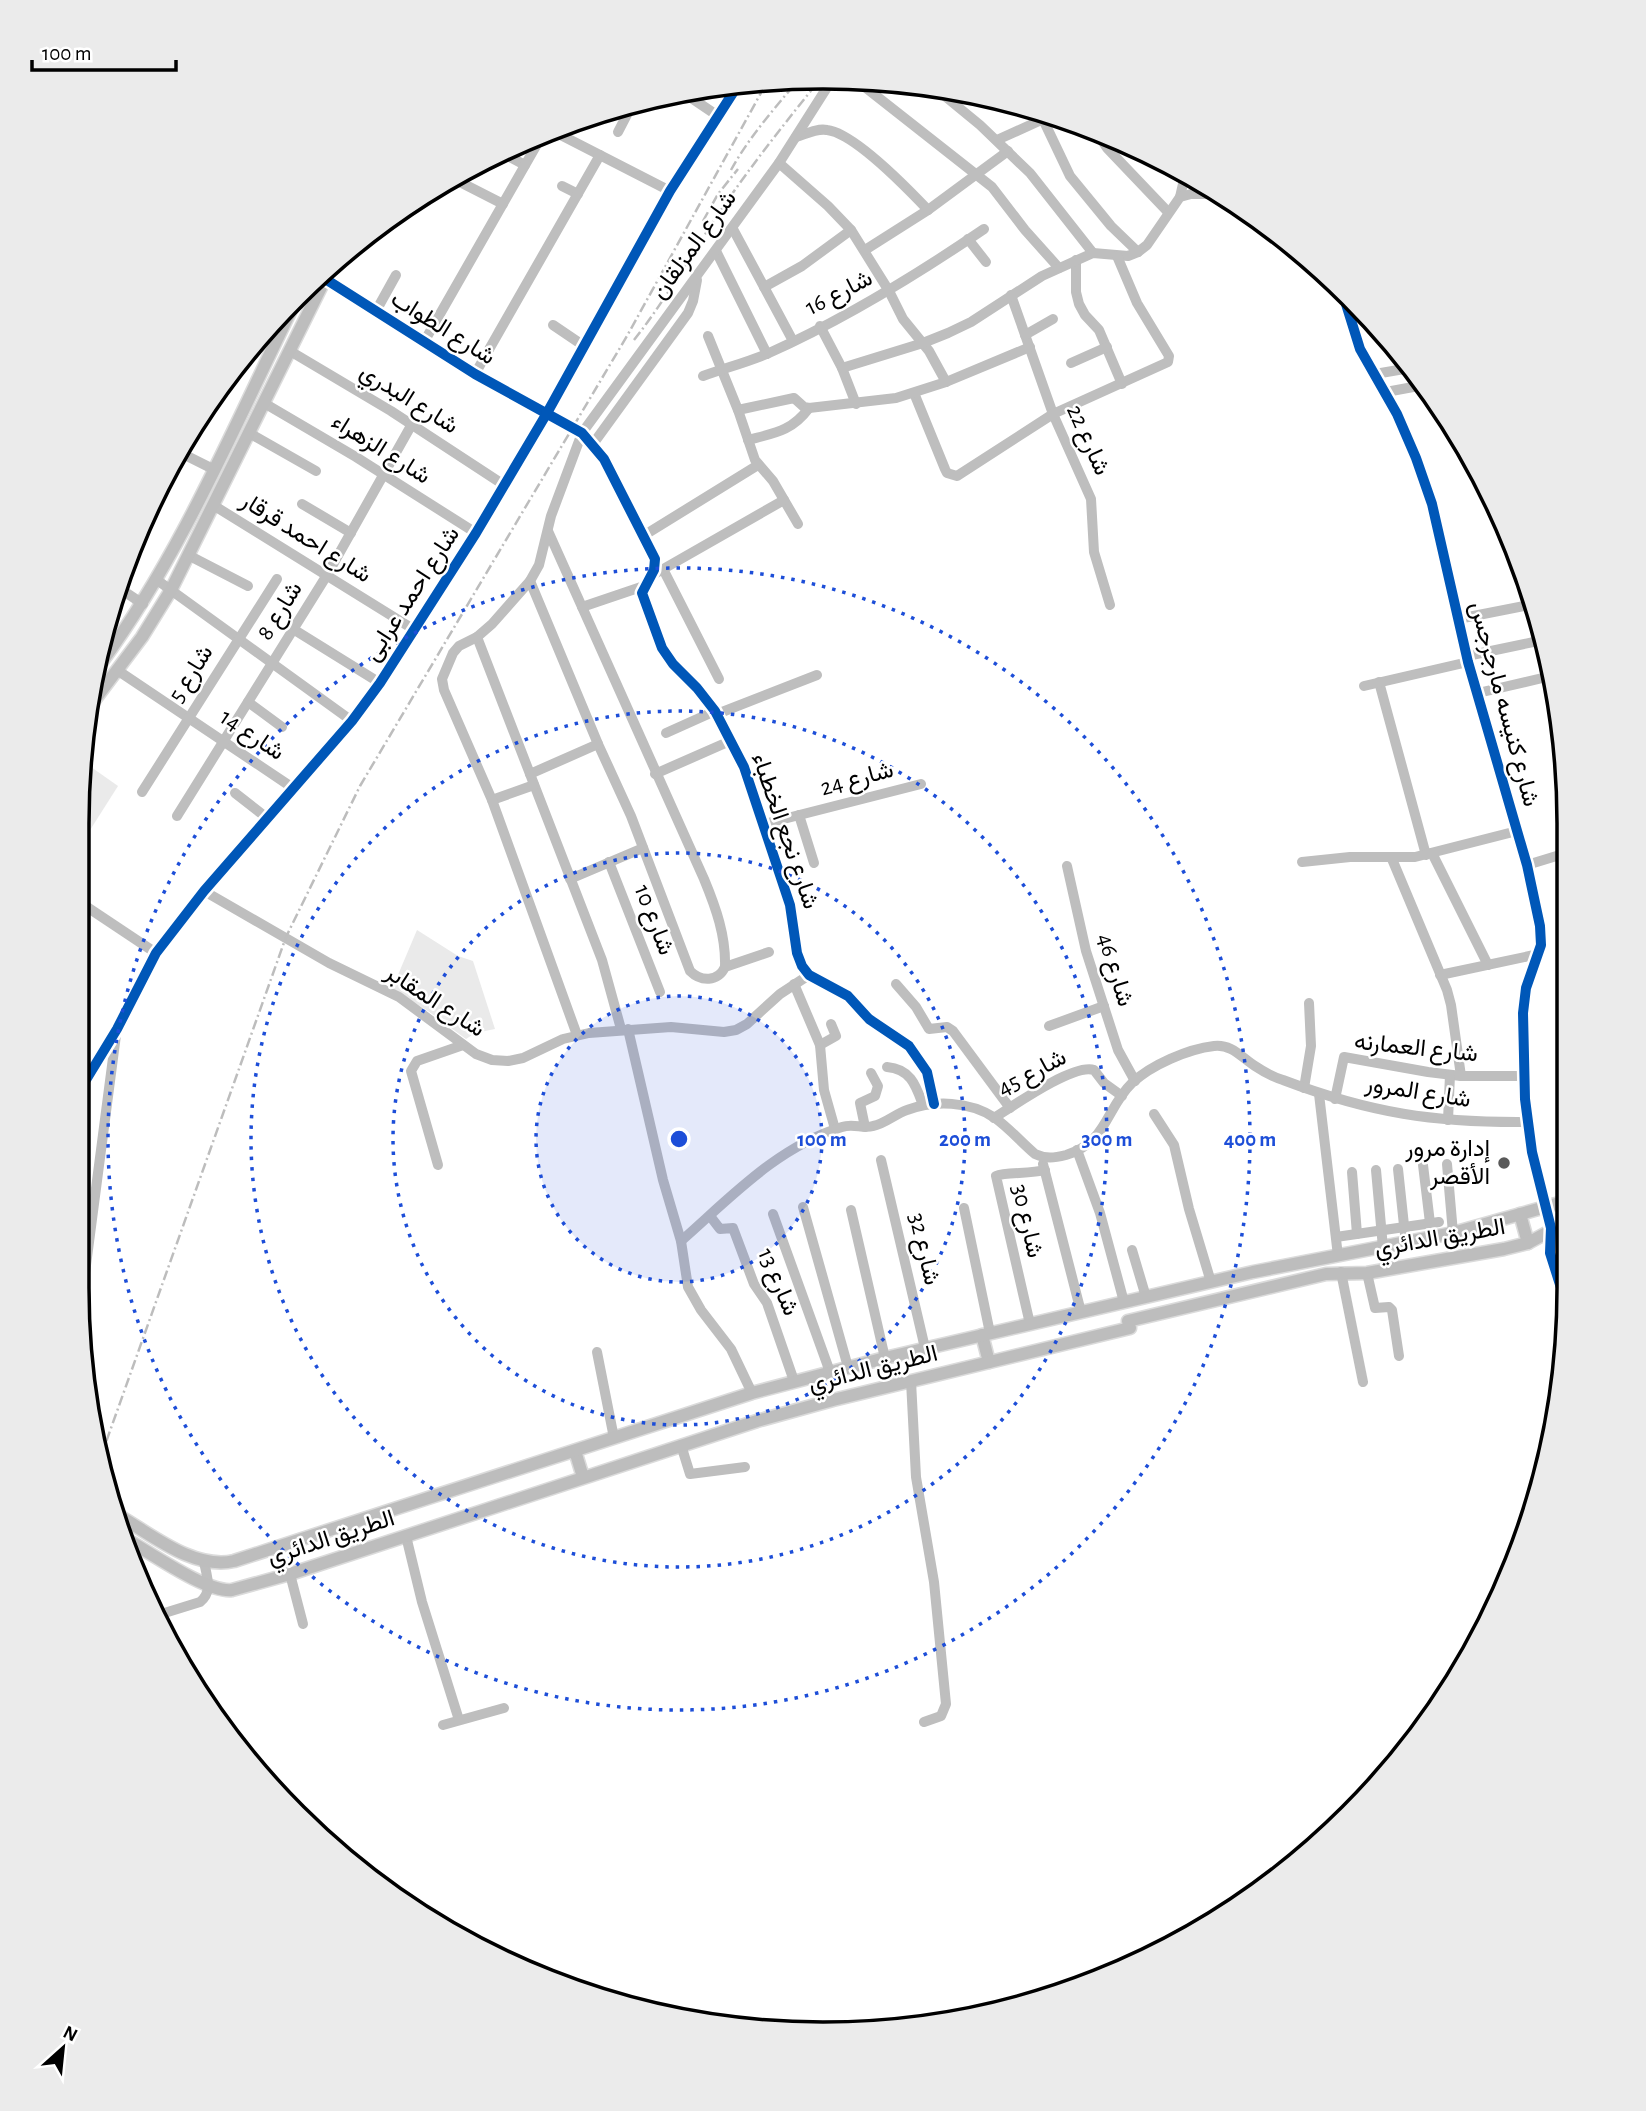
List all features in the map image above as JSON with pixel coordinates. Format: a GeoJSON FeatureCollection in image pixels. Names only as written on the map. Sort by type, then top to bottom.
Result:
{"type":"FeatureCollection","features":[{"type":"Feature","properties":{"kind":"main road"},"geometry":{"type":"LineString","coordinates":[[101,691],[142,637],[170,590],[290,351],[315,294]]}},
{"type":"Feature","properties":{"kind":"main road"},"geometry":{"type":"LineString","coordinates":[[110,651],[157,580],[283,326]]}},
{"type":"Feature","properties":{"kind":"main road"},"geometry":{"type":"LineString","coordinates":[[128,626],[142,637]]}},
{"type":"Feature","properties":{"kind":"main road","name":"الطريق الدائري"},"geometry":{"type":"LineString","coordinates":[[127,1520],[204,1562],[234,1561],[794,1381],[1211,1282],[1454,1233],[1557,1204]]}},
{"type":"Feature","properties":{"kind":"main road"},"geometry":{"type":"LineString","coordinates":[[1520,1214],[1528,1243]]}},
{"type":"Feature","properties":{"kind":"main road","name":"الطريق الدائري"},"geometry":{"type":"LineString","coordinates":[[136,1545],[208,1586],[224,1591],[232,1590],[290,1574],[681,1445],[811,1406],[1130,1328],[1128,1321],[1341,1272],[1367,1272],[1480,1254],[1528,1243],[1557,1226]]}},
{"type":"Feature","properties":{"kind":"main road"},"geometry":{"type":"LineString","coordinates":[[986,1334],[989,1362]]}},
{"type":"Feature","properties":{"kind":"main road"},"geometry":{"type":"LineString","coordinates":[[575,1451],[583,1477]]}},
{"type":"Feature","properties":{"kind":"street","name":"شارع المزلقان"},"geometry":{"type":"LineString","coordinates":[[577,1035],[492,800],[442,679],[459,646],[477,637],[492,624],[530,581],[545,548],[547,530],[582,433],[733,229],[826,89]]}},
{"type":"Feature","properties":{"kind":"street"},"geometry":{"type":"LineString","coordinates":[[870,91],[992,187],[1059,268]]}},
{"type":"Feature","properties":{"kind":"street","name":"شارع احمد عرابى"},"geometry":{"type":"LineString","coordinates":[[90,1075],[156,953],[204,891],[352,721],[380,682],[504,485],[670,191],[731,96]]}},
{"type":"Feature","properties":{"kind":"street"},"geometry":{"type":"LineString","coordinates":[[695,101],[718,116]]}},
{"type":"Feature","properties":{"kind":"street"},"geometry":{"type":"LineString","coordinates":[[950,101],[1008,150],[1051,198],[1093,253]]}},
{"type":"Feature","properties":{"kind":"street"},"geometry":{"type":"LineString","coordinates":[[618,132],[623,117]]}},
{"type":"Feature","properties":{"kind":"street"},"geometry":{"type":"LineString","coordinates":[[997,140],[1035,121]]}},
{"type":"Feature","properties":{"kind":"street"},"geometry":{"type":"LineString","coordinates":[[1048,125],[1070,176],[1111,226],[1138,252]]}},
{"type":"Feature","properties":{"kind":"street"},"geometry":{"type":"LineString","coordinates":[[796,137],[825,129],[837,132],[890,172],[929,210]]}},
{"type":"Feature","properties":{"kind":"street"},"geometry":{"type":"LineString","coordinates":[[564,137],[670,191]]}},
{"type":"Feature","properties":{"kind":"street"},"geometry":{"type":"LineString","coordinates":[[1105,146],[1168,212]]}},
{"type":"Feature","properties":{"kind":"street"},"geometry":{"type":"LineString","coordinates":[[424,342],[535,148]]}},
{"type":"Feature","properties":{"kind":"street"},"geometry":{"type":"LineString","coordinates":[[865,250],[929,210],[1008,150]]}},
{"type":"Feature","properties":{"kind":"street"},"geometry":{"type":"LineString","coordinates":[[475,374],[600,155]]}},
{"type":"Feature","properties":{"kind":"street"},"geometry":{"type":"LineString","coordinates":[[512,158],[525,165]]}},
{"type":"Feature","properties":{"kind":"street"},"geometry":{"type":"LineString","coordinates":[[779,163],[851,230],[903,319],[923,343],[946,382]]}},
{"type":"Feature","properties":{"kind":"street"},"geometry":{"type":"LineString","coordinates":[[464,183],[503,204]]}},
{"type":"Feature","properties":{"kind":"street"},"geometry":{"type":"LineString","coordinates":[[842,368],[923,343],[971,321],[1059,268],[1093,253],[1117,256],[1138,252],[1147,245],[1180,197],[1183,184]]}},
{"type":"Feature","properties":{"kind":"street"},"geometry":{"type":"LineString","coordinates":[[562,186],[578,194]]}},
{"type":"Feature","properties":{"kind":"street"},"geometry":{"type":"LineString","coordinates":[[1180,197],[1200,194]]}},
{"type":"Feature","properties":{"kind":"street"},"geometry":{"type":"LineString","coordinates":[[733,229],[793,341]]}},
{"type":"Feature","properties":{"kind":"street","name":"شارع 16"},"geometry":{"type":"LineString","coordinates":[[703,376],[767,354],[889,291],[984,229]]}},
{"type":"Feature","properties":{"kind":"street"},"geometry":{"type":"LineString","coordinates":[[764,287],[802,266],[851,230]]}},
{"type":"Feature","properties":{"kind":"street"},"geometry":{"type":"LineString","coordinates":[[968,239],[986,262]]}},
{"type":"Feature","properties":{"kind":"street"},"geometry":{"type":"LineString","coordinates":[[716,250],[767,354]]}},
{"type":"Feature","properties":{"kind":"street"},"geometry":{"type":"LineString","coordinates":[[915,393],[945,469],[952,475],[962,474],[1053,414],[1168,362],[1170,358],[1138,303],[1117,256]]}},
{"type":"Feature","properties":{"kind":"street"},"geometry":{"type":"LineString","coordinates":[[1076,260],[1076,292],[1079,304],[1099,330],[1122,384]]}},
{"type":"Feature","properties":{"kind":"street"},"geometry":{"type":"LineString","coordinates":[[376,311],[396,275]]}},
{"type":"Feature","properties":{"kind":"street"},"geometry":{"type":"LineString","coordinates":[[593,444],[688,313],[697,277]]}},
{"type":"Feature","properties":{"kind":"street","name":"شارع الطواب"},"geometry":{"type":"LineString","coordinates":[[328,281],[475,374],[547,413]]}},
{"type":"Feature","properties":{"kind":"street","name":"شارع 22"},"geometry":{"type":"LineString","coordinates":[[1011,295],[1053,414],[1091,499],[1094,552],[1110,605]]}},
{"type":"Feature","properties":{"kind":"street","name":"شارع كنيسه مارجرجس"},"geometry":{"type":"LineString","coordinates":[[1348,310],[1360,349],[1386,392],[1407,436],[1428,492],[1468,659],[1527,865],[1541,935],[1539,954],[1524,1000],[1524,1076],[1528,1122],[1545,1207],[1557,1226],[1550,1253],[1557,1275]]}},
{"type":"Feature","properties":{"kind":"street"},"geometry":{"type":"LineString","coordinates":[[1025,335],[1053,318]]}},
{"type":"Feature","properties":{"kind":"street"},"geometry":{"type":"LineString","coordinates":[[553,325],[584,346]]}},
{"type":"Feature","properties":{"kind":"street"},"geometry":{"type":"LineString","coordinates":[[820,326],[842,368],[856,404]]}},
{"type":"Feature","properties":{"kind":"street"},"geometry":{"type":"LineString","coordinates":[[708,336],[758,465],[767,472],[798,524]]}},
{"type":"Feature","properties":{"kind":"street"},"geometry":{"type":"LineString","coordinates":[[738,410],[794,398],[809,408],[856,404],[915,393],[1030,347]]}},
{"type":"Feature","properties":{"kind":"street"},"geometry":{"type":"LineString","coordinates":[[1071,363],[1107,347]]}},
{"type":"Feature","properties":{"kind":"street","name":"شارع البدري"},"geometry":{"type":"LineString","coordinates":[[290,351],[412,424],[504,485]]}},
{"type":"Feature","properties":{"kind":"street"},"geometry":{"type":"LineString","coordinates":[[1375,374],[1400,370]]}},
{"type":"Feature","properties":{"kind":"street"},"geometry":{"type":"LineString","coordinates":[[1386,392],[1413,387]]}},
{"type":"Feature","properties":{"kind":"street","name":"شارع الزهراء"},"geometry":{"type":"LineString","coordinates":[[264,403],[475,533]]}},
{"type":"Feature","properties":{"kind":"street"},"geometry":{"type":"LineString","coordinates":[[748,440],[788,429],[800,420],[809,408]]}},
{"type":"Feature","properties":{"kind":"street"},"geometry":{"type":"LineString","coordinates":[[547,413],[582,433],[593,444],[614,477],[654,559],[654,570],[644,586],[582,607]]}},
{"type":"Feature","properties":{"kind":"street","name":"شارع 8"},"geometry":{"type":"LineString","coordinates":[[177,816],[327,575],[412,424]]}},
{"type":"Feature","properties":{"kind":"street"},"geometry":{"type":"LineString","coordinates":[[249,433],[316,471]]}},
{"type":"Feature","properties":{"kind":"street"},"geometry":{"type":"LineString","coordinates":[[188,456],[213,469]]}},
{"type":"Feature","properties":{"kind":"street"},"geometry":{"type":"LineString","coordinates":[[643,536],[758,465]]}},
{"type":"Feature","properties":{"kind":"street"},"geometry":{"type":"LineString","coordinates":[[651,576],[784,500]]}},
{"type":"Feature","properties":{"kind":"street"},"geometry":{"type":"LineString","coordinates":[[302,504],[351,533]]}},
{"type":"Feature","properties":{"kind":"street","name":"شارع احمد قرقار"},"geometry":{"type":"LineString","coordinates":[[213,505],[413,629]]}},
{"type":"Feature","properties":{"kind":"street"},"geometry":{"type":"LineString","coordinates":[[530,581],[643,848],[690,971],[704,980],[714,979],[722,974],[726,952],[714,903],[547,530]]}},
{"type":"Feature","properties":{"kind":"street"},"geometry":{"type":"LineString","coordinates":[[188,555],[248,586]]}},
{"type":"Feature","properties":{"kind":"street"},"geometry":{"type":"LineString","coordinates":[[663,569],[719,679]]}},
{"type":"Feature","properties":{"kind":"street","name":"شارع 5"},"geometry":{"type":"LineString","coordinates":[[142,792],[277,579]]}},
{"type":"Feature","properties":{"kind":"street"},"geometry":{"type":"LineString","coordinates":[[157,580],[352,721]]}},
{"type":"Feature","properties":{"kind":"street","name":"شارع نجع الخطباء"},"geometry":{"type":"LineString","coordinates":[[644,586],[643,599],[662,648],[716,713],[744,767],[790,905],[797,953],[809,975]]}},
{"type":"Feature","properties":{"kind":"street"},"geometry":{"type":"LineString","coordinates":[[126,593],[143,604]]}},
{"type":"Feature","properties":{"kind":"street"},"geometry":{"type":"LineString","coordinates":[[1458,619],[1524,606]]}},
{"type":"Feature","properties":{"kind":"street"},"geometry":{"type":"LineString","coordinates":[[293,629],[380,682]]}},
{"type":"Feature","properties":{"kind":"street"},"geometry":{"type":"LineString","coordinates":[[477,637],[602,960],[624,1029],[681,1241],[688,1287],[701,1310],[731,1349],[752,1393]]}},
{"type":"Feature","properties":{"kind":"street"},"geometry":{"type":"LineString","coordinates":[[1364,686],[1534,642]]}},
{"type":"Feature","properties":{"kind":"street","name":"شارع 14"},"geometry":{"type":"LineString","coordinates":[[117,670],[293,788]]}},
{"type":"Feature","properties":{"kind":"street"},"geometry":{"type":"LineString","coordinates":[[666,733],[817,675]]}},
{"type":"Feature","properties":{"kind":"street"},"geometry":{"type":"LineString","coordinates":[[1478,694],[1543,678]]}},
{"type":"Feature","properties":{"kind":"street"},"geometry":{"type":"LineString","coordinates":[[1378,682],[1429,854],[1488,965]]}},
{"type":"Feature","properties":{"kind":"street"},"geometry":{"type":"LineString","coordinates":[[248,702],[282,727]]}},
{"type":"Feature","properties":{"kind":"street"},"geometry":{"type":"LineString","coordinates":[[655,774],[730,741]]}},
{"type":"Feature","properties":{"kind":"street"},"geometry":{"type":"LineString","coordinates":[[492,800],[598,744]]}},
{"type":"Feature","properties":{"kind":"street","name":"شارع 24"},"geometry":{"type":"LineString","coordinates":[[764,824],[920,784]]}},
{"type":"Feature","properties":{"kind":"street"},"geometry":{"type":"LineString","coordinates":[[235,793],[267,818]]}},
{"type":"Feature","properties":{"kind":"street"},"geometry":{"type":"LineString","coordinates":[[799,815],[814,863]]}},
{"type":"Feature","properties":{"kind":"street"},"geometry":{"type":"LineString","coordinates":[[1302,862],[1350,857],[1392,859],[1429,854],[1517,831]]}},
{"type":"Feature","properties":{"kind":"street"},"geometry":{"type":"LineString","coordinates":[[570,879],[643,848]]}},
{"type":"Feature","properties":{"kind":"street"},"geometry":{"type":"LineString","coordinates":[[1527,865],[1557,856]]}},
{"type":"Feature","properties":{"kind":"street"},"geometry":{"type":"LineString","coordinates":[[1392,859],[1451,1005],[1455,1075],[1448,1120]]}},
{"type":"Feature","properties":{"kind":"street","name":"شارع 10"},"geometry":{"type":"LineString","coordinates":[[609,862],[660,992]]}},
{"type":"Feature","properties":{"kind":"street","name":"شارع 46"},"geometry":{"type":"LineString","coordinates":[[1067,866],[1086,951],[1122,1061],[1135,1081]]}},
{"type":"Feature","properties":{"kind":"street","name":"شارع المقابر"},"geometry":{"type":"LineString","coordinates":[[204,891],[329,963],[399,997],[463,1045],[492,1060],[523,1058],[577,1035],[624,1029],[671,1027],[724,1032],[736,1030],[809,975]]}},
{"type":"Feature","properties":{"kind":"street"},"geometry":{"type":"LineString","coordinates":[[89,908],[156,953]]}},
{"type":"Feature","properties":{"kind":"street"},"geometry":{"type":"LineString","coordinates":[[725,967],[769,951]]}},
{"type":"Feature","properties":{"kind":"street"},"geometry":{"type":"LineString","coordinates":[[1440,975],[1539,954]]}},
{"type":"Feature","properties":{"kind":"street"},"geometry":{"type":"LineString","coordinates":[[809,975],[848,996],[869,1019],[909,1046],[927,1072],[928,1105]]}},
{"type":"Feature","properties":{"kind":"street"},"geometry":{"type":"LineString","coordinates":[[794,984],[820,1045],[824,1090],[835,1129]]}},
{"type":"Feature","properties":{"kind":"street"},"geometry":{"type":"LineString","coordinates":[[896,984],[916,1007],[929,1029],[947,1027],[953,1031],[1010,1108]]}},
{"type":"Feature","properties":{"kind":"street"},"geometry":{"type":"LineString","coordinates":[[1304,1088],[1311,1046],[1308,1003]]}},
{"type":"Feature","properties":{"kind":"street"},"geometry":{"type":"LineString","coordinates":[[1049,1026],[1104,1006]]}},
{"type":"Feature","properties":{"kind":"street"},"geometry":{"type":"LineString","coordinates":[[820,1045],[836,1036],[831,1024]]}},
{"type":"Feature","properties":{"kind":"street"},"geometry":{"type":"LineString","coordinates":[[89,1242],[117,1029]]}},
{"type":"Feature","properties":{"kind":"street"},"geometry":{"type":"LineString","coordinates":[[438,1165],[411,1071],[417,1061],[463,1045]]}},
{"type":"Feature","properties":{"kind":"street","name":"شارع المرور"},"geometry":{"type":"LineString","coordinates":[[1077,1150],[1095,1139],[1122,1096],[1135,1081],[1172,1058],[1215,1046],[1226,1046],[1266,1073],[1319,1094],[1391,1113],[1477,1123],[1528,1122]]}},
{"type":"Feature","properties":{"kind":"street","name":"شارع العمارنه"},"geometry":{"type":"LineString","coordinates":[[1335,1099],[1344,1058],[1455,1075],[1524,1076]]}},
{"type":"Feature","properties":{"kind":"street"},"geometry":{"type":"LineString","coordinates":[[887,1067],[903,1070],[909,1075],[928,1105]]}},
{"type":"Feature","properties":{"kind":"street","name":"شارع 45"},"geometry":{"type":"LineString","coordinates":[[994,1118],[1040,1088],[1089,1068],[1122,1096]]}},
{"type":"Feature","properties":{"kind":"street"},"geometry":{"type":"LineString","coordinates":[[865,1127],[860,1103],[875,1096],[878,1086],[871,1073]]}},
{"type":"Feature","properties":{"kind":"street"},"geometry":{"type":"LineString","coordinates":[[1319,1094],[1338,1255]]}},
{"type":"Feature","properties":{"kind":"street"},"geometry":{"type":"LineString","coordinates":[[681,1241],[781,1156],[810,1139],[849,1125],[878,1125],[905,1110],[928,1105],[966,1107],[994,1118],[1042,1157],[1054,1158],[1077,1150],[1100,1213],[1124,1302]]}},
{"type":"Feature","properties":{"kind":"street"},"geometry":{"type":"LineString","coordinates":[[1154,1114],[1174,1145],[1189,1209],[1211,1282]]}},
{"type":"Feature","properties":{"kind":"street"},"geometry":{"type":"LineString","coordinates":[[1042,1157],[1081,1312]]}},
{"type":"Feature","properties":{"kind":"street","name":"شارع 32"},"geometry":{"type":"LineString","coordinates":[[881,1160],[925,1348]]}},
{"type":"Feature","properties":{"kind":"street"},"geometry":{"type":"LineString","coordinates":[[1447,1164],[1454,1233]]}},
{"type":"Feature","properties":{"kind":"street"},"geometry":{"type":"LineString","coordinates":[[1336,1237],[1434,1222],[1423,1165]]}},
{"type":"Feature","properties":{"kind":"street"},"geometry":{"type":"LineString","coordinates":[[1398,1169],[1406,1244]]}},
{"type":"Feature","properties":{"kind":"street","name":"شارع 30"},"geometry":{"type":"LineString","coordinates":[[1030,1324],[996,1177],[1002,1174],[1019,1175],[1045,1170]]}},
{"type":"Feature","properties":{"kind":"street"},"geometry":{"type":"LineString","coordinates":[[1376,1170],[1384,1248]]}},
{"type":"Feature","properties":{"kind":"street"},"geometry":{"type":"LineString","coordinates":[[1352,1172],[1357,1234]]}},
{"type":"Feature","properties":{"kind":"street"},"geometry":{"type":"LineString","coordinates":[[803,1208],[848,1367]]}},
{"type":"Feature","properties":{"kind":"street"},"geometry":{"type":"LineString","coordinates":[[964,1208],[986,1334]]}},
{"type":"Feature","properties":{"kind":"street"},"geometry":{"type":"LineString","coordinates":[[851,1210],[885,1358]]}},
{"type":"Feature","properties":{"kind":"street"},"geometry":{"type":"LineString","coordinates":[[773,1214],[830,1372]]}},
{"type":"Feature","properties":{"kind":"street","name":"شارع 13"},"geometry":{"type":"LineString","coordinates":[[709,1216],[720,1229],[733,1228],[754,1284],[767,1303],[794,1381]]}},
{"type":"Feature","properties":{"kind":"street"},"geometry":{"type":"LineString","coordinates":[[1132,1250],[1146,1297]]}},
{"type":"Feature","properties":{"kind":"street"},"geometry":{"type":"LineString","coordinates":[[1341,1272],[1363,1382]]}},
{"type":"Feature","properties":{"kind":"street"},"geometry":{"type":"LineString","coordinates":[[1367,1272],[1375,1308],[1389,1307],[1392,1310],[1399,1356]]}},
{"type":"Feature","properties":{"kind":"street"},"geometry":{"type":"LineString","coordinates":[[597,1352],[614,1438]]}},
{"type":"Feature","properties":{"kind":"street"},"geometry":{"type":"LineString","coordinates":[[911,1381],[916,1477],[934,1582],[947,1704],[941,1716],[924,1722]]}},
{"type":"Feature","properties":{"kind":"street"},"geometry":{"type":"LineString","coordinates":[[681,1445],[690,1474],[745,1467]]}},
{"type":"Feature","properties":{"kind":"street"},"geometry":{"type":"LineString","coordinates":[[405,1536],[422,1602],[459,1720]]}},
{"type":"Feature","properties":{"kind":"street"},"geometry":{"type":"LineString","coordinates":[[165,1613],[200,1602],[208,1592],[204,1562]]}},
{"type":"Feature","properties":{"kind":"street"},"geometry":{"type":"LineString","coordinates":[[290,1574],[303,1624]]}},
{"type":"Feature","properties":{"kind":"street"},"geometry":{"type":"LineString","coordinates":[[443,1725],[504,1708]]}},
{"type":"Feature","properties":{"kind":"shaded area"},"geometry":{"type":"Polygon","coordinates":[[[92,768],[118,786],[89,832],[92,768]]]}},
{"type":"Feature","properties":{"kind":"shaded area"},"geometry":{"type":"Polygon","coordinates":[[[417,930],[458,956],[473,961],[495,1029],[475,1033],[466,1039],[392,989],[417,930]]]}},
{"type":"Feature","properties":{"kind":"railway"},"geometry":{"type":"LineString","coordinates":[[634,340],[740,182],[812,89]]}},
{"type":"Feature","properties":{"kind":"railway"},"geometry":{"type":"LineString","coordinates":[[731,170],[754,134],[790,90]]}},
{"type":"Feature","properties":{"kind":"railway"},"geometry":{"type":"LineString","coordinates":[[106,1443],[286,937],[360,786],[627,336],[761,92]]}},
{"type":"Feature","properties":{"kind":"railway"},"geometry":{"type":"LineString","coordinates":[[703,221],[718,194],[738,169]]}},
{"type":"Feature","properties":{"kind":"cycle path"},"geometry":{"type":"LineString","coordinates":[[89,1075],[117,1029],[156,953],[204,891],[352,721],[380,683],[476,533],[547,413],[670,191],[731,96]]}},
{"type":"Feature","properties":{"kind":"cycle path"},"geometry":{"type":"LineString","coordinates":[[328,281],[475,374],[582,433],[604,459],[655,559],[654,570],[642,593],[662,648],[715,711],[744,767],[790,905],[797,953],[802,966],[809,975],[848,996],[869,1019],[909,1046],[927,1072],[934,1104]]}},
{"type":"Feature","properties":{"kind":"cycle path"},"geometry":{"type":"LineString","coordinates":[[1348,310],[1360,349],[1397,414],[1432,504],[1468,662],[1527,865],[1540,926],[1541,945],[1526,988],[1523,1013],[1525,1099],[1532,1152],[1551,1228],[1550,1253],[1557,1275]]}},
{"type":"Feature","properties":{"kind":"place","name":"إدارة مرور الأقصر"},"geometry":{"type":"Point","coordinates":[1504,1163]}}]}
